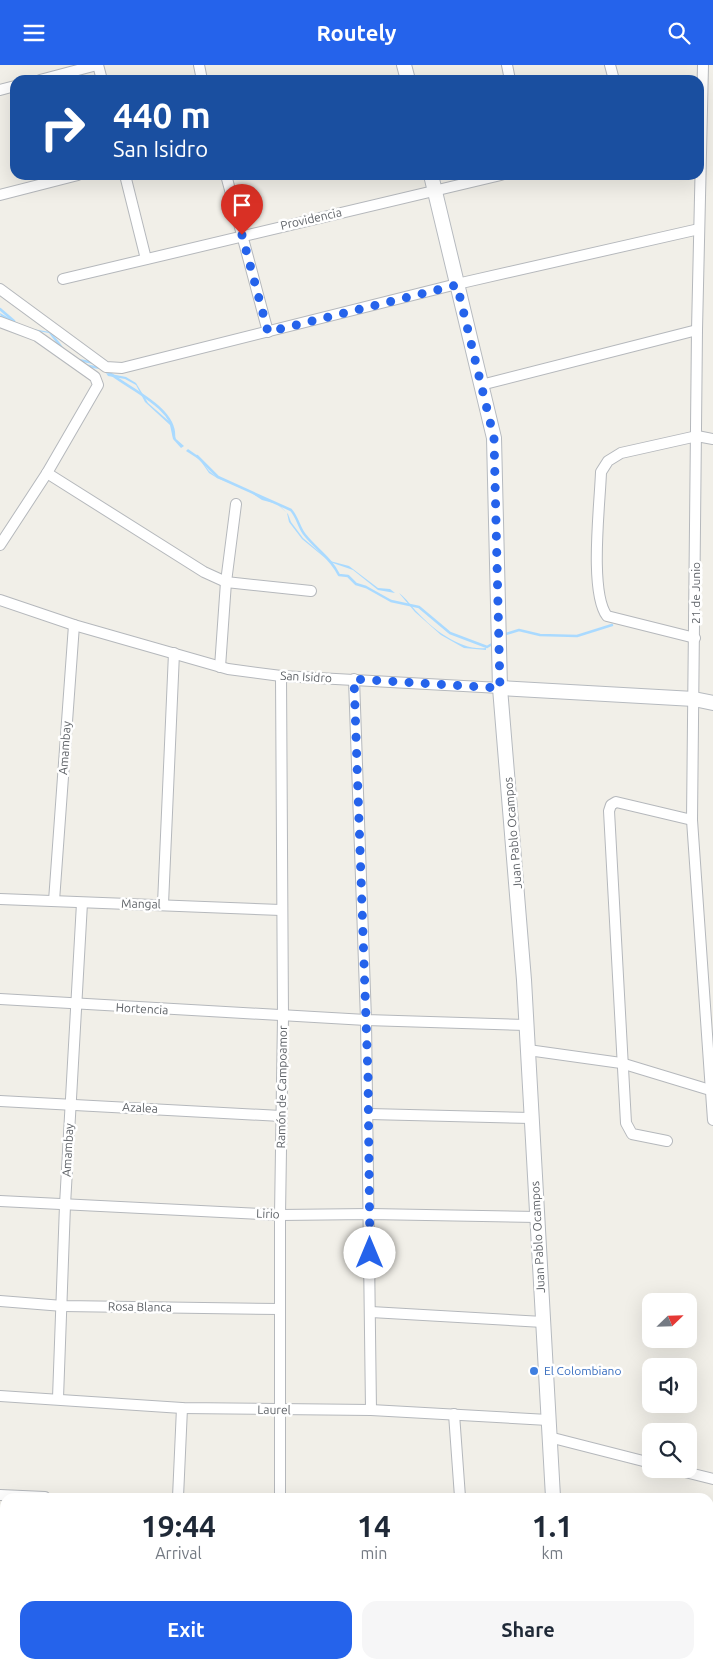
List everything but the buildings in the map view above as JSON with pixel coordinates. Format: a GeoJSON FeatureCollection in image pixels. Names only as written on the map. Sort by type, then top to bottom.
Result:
{"type":"FeatureCollection","features":[{"type":"Feature","properties":{"kind":"street"},"geometry":{"type":"LineString","coordinates":[[59,75],[98,65]]}},
{"type":"Feature","properties":{"kind":"street"},"geometry":{"type":"LineString","coordinates":[[0,195],[58,180]]}},
{"type":"Feature","properties":{"kind":"street"},"geometry":{"type":"LineString","coordinates":[[126,180],[146,259]]}},
{"type":"Feature","properties":{"kind":"street"},"geometry":{"type":"LineString","coordinates":[[227,180],[268,332]]}},
{"type":"Feature","properties":{"kind":"street","name":"Juan Pablo Ocampos"},"geometry":{"type":"LineString","coordinates":[[432,180],[494,438],[500,688],[528,1050],[530,1118],[553,1493]]}},
{"type":"Feature","properties":{"kind":"street","name":"Providencia"},"geometry":{"type":"LineString","coordinates":[[63,279],[242,235],[480,180]]}},
{"type":"Feature","properties":{"kind":"street","name":"21 de Junio"},"geometry":{"type":"LineString","coordinates":[[700,180],[692,820],[713,1119]]}},
{"type":"Feature","properties":{"kind":"street"},"geometry":{"type":"LineString","coordinates":[[0,289],[110,369],[122,369],[457,285],[699,229]]}},
{"type":"Feature","properties":{"kind":"street"},"geometry":{"type":"LineString","coordinates":[[0,322],[37,336],[97,380],[98,385],[47,473],[0,545]]}},
{"type":"Feature","properties":{"kind":"street"},"geometry":{"type":"LineString","coordinates":[[481,385],[697,330]]}},
{"type":"Feature","properties":{"kind":"street"},"geometry":{"type":"LineString","coordinates":[[695,638],[607,616],[602,609],[597,589],[601,472],[608,461],[621,453],[697,436],[713,439]]}},
{"type":"Feature","properties":{"kind":"street"},"geometry":{"type":"LineString","coordinates":[[47,473],[204,572],[226,582],[311,591]]}},
{"type":"Feature","properties":{"kind":"street"},"geometry":{"type":"LineString","coordinates":[[220,667],[226,582],[236,504]]}},
{"type":"Feature","properties":{"kind":"street","name":"San Isidro"},"geometry":{"type":"LineString","coordinates":[[0,600],[74,625],[220,667],[281,676],[694,699],[713,703]]}},
{"type":"Feature","properties":{"kind":"street","name":"Amambay"},"geometry":{"type":"LineString","coordinates":[[54,901],[74,625]]}},
{"type":"Feature","properties":{"kind":"street"},"geometry":{"type":"LineString","coordinates":[[163,905],[174,653]]}},
{"type":"Feature","properties":{"kind":"street","name":"Ramón de Campoamor"},"geometry":{"type":"LineString","coordinates":[[280,1493],[280,1215],[283,1017],[281,676]]}},
{"type":"Feature","properties":{"kind":"street"},"geometry":{"type":"LineString","coordinates":[[354,679],[369,1114],[371,1410]]}},
{"type":"Feature","properties":{"kind":"street"},"geometry":{"type":"LineString","coordinates":[[667,1141],[632,1133],[628,1130],[626,1123],[621,1063],[609,811],[611,805],[616,802],[692,820]]}},
{"type":"Feature","properties":{"kind":"street","name":"Mangal"},"geometry":{"type":"LineString","coordinates":[[0,899],[281,910]]}},
{"type":"Feature","properties":{"kind":"street","name":"Amambay"},"geometry":{"type":"LineString","coordinates":[[58,1398],[65,1205],[82,903]]}},
{"type":"Feature","properties":{"kind":"street","name":"Hortencia"},"geometry":{"type":"LineString","coordinates":[[0,999],[283,1017],[526,1025]]}},
{"type":"Feature","properties":{"kind":"street"},"geometry":{"type":"LineString","coordinates":[[528,1050],[621,1063],[710,1090]]}},
{"type":"Feature","properties":{"kind":"street","name":"Azalea"},"geometry":{"type":"LineString","coordinates":[[0,1101],[281,1116]]}},
{"type":"Feature","properties":{"kind":"street"},"geometry":{"type":"LineString","coordinates":[[369,1114],[530,1118]]}},
{"type":"Feature","properties":{"kind":"street","name":"Lirio"},"geometry":{"type":"LineString","coordinates":[[0,1201],[280,1215],[370,1214],[537,1217]]}},
{"type":"Feature","properties":{"kind":"street","name":"Rosa Blanca"},"geometry":{"type":"LineString","coordinates":[[0,1301],[62,1306],[280,1309]]}},
{"type":"Feature","properties":{"kind":"street"},"geometry":{"type":"LineString","coordinates":[[371,1312],[543,1322]]}},
{"type":"Feature","properties":{"kind":"street","name":"Laurel"},"geometry":{"type":"LineString","coordinates":[[0,1396],[58,1398],[182,1408],[371,1410],[548,1420]]}},
{"type":"Feature","properties":{"kind":"street"},"geometry":{"type":"LineString","coordinates":[[178,1493],[182,1408]]}},
{"type":"Feature","properties":{"kind":"street"},"geometry":{"type":"LineString","coordinates":[[454,1414],[460,1493]]}},
{"type":"Feature","properties":{"kind":"street"},"geometry":{"type":"LineString","coordinates":[[549,1437],[642,1461]]}},
{"type":"Feature","properties":{"kind":"street"},"geometry":{"type":"LineString","coordinates":[[697,1475],[713,1479]]}},
{"type":"Feature","properties":{"kind":"water"},"geometry":{"type":"Polygon","coordinates":[[[0,313],[27,328],[50,332],[73,358],[80,363],[100,369],[91,368],[77,362],[71,358],[49,333],[26,329],[1,318],[0,313]]]}},
{"type":"Feature","properties":{"kind":"water"},"geometry":{"type":"Polygon","coordinates":[[[106,373],[126,377],[136,383],[148,403],[171,423],[176,439],[184,446],[181,448],[173,439],[170,425],[145,402],[136,385],[125,379],[108,376],[106,373]]]}},
{"type":"Feature","properties":{"kind":"water"},"geometry":{"type":"Polygon","coordinates":[[[188,449],[198,456],[209,471],[218,478],[230,483],[217,478],[209,473],[200,460],[186,451],[188,449]]]}},
{"type":"Feature","properties":{"kind":"water"},"geometry":{"type":"Polygon","coordinates":[[[249,492],[278,504],[287,513],[277,504],[262,500],[249,492]]]}},
{"type":"Feature","properties":{"kind":"water"},"geometry":{"type":"Polygon","coordinates":[[[287,513],[303,538],[330,561],[349,566],[378,588],[390,589],[395,593],[378,590],[353,570],[330,562],[302,539],[289,522],[287,513]]]}},
{"type":"Feature","properties":{"kind":"water"},"geometry":{"type":"Polygon","coordinates":[[[399,593],[416,610],[424,620],[415,612],[399,593]]]}},
{"type":"Feature","properties":{"kind":"water"},"geometry":{"type":"Polygon","coordinates":[[[424,620],[458,643],[477,648],[486,648],[486,650],[464,648],[441,635],[424,620]]]}},
{"type":"Feature","properties":{"kind":"waterway"},"geometry":{"type":"LineString","coordinates":[[0,309],[14,321]]}},
{"type":"Feature","properties":{"kind":"waterway"},"geometry":{"type":"LineString","coordinates":[[64,350],[78,360],[95,363]]}},
{"type":"Feature","properties":{"kind":"waterway"},"geometry":{"type":"LineString","coordinates":[[106,370],[158,406],[172,425],[174,436]]}},
{"type":"Feature","properties":{"kind":"waterway"},"geometry":{"type":"LineString","coordinates":[[197,456],[218,477],[291,510],[303,532],[332,564],[339,575],[348,576],[356,584],[366,587],[391,601],[419,607],[450,633],[487,647],[492,644]]}},
{"type":"Feature","properties":{"kind":"waterway"},"geometry":{"type":"LineString","coordinates":[[506,634],[519,630],[540,635],[577,636],[612,625]]}},
{"type":"Feature","properties":{"kind":"place","name":"El Colombiano"},"geometry":{"type":"Point","coordinates":[534,1371]}},
{"type":"Feature","properties":{"kind":"route"},"geometry":{"type":"LineString","coordinates":[[242,235],[268,332],[457,285],[494,438],[500,688],[354,679],[368,1076],[370,1253]]}}]}
